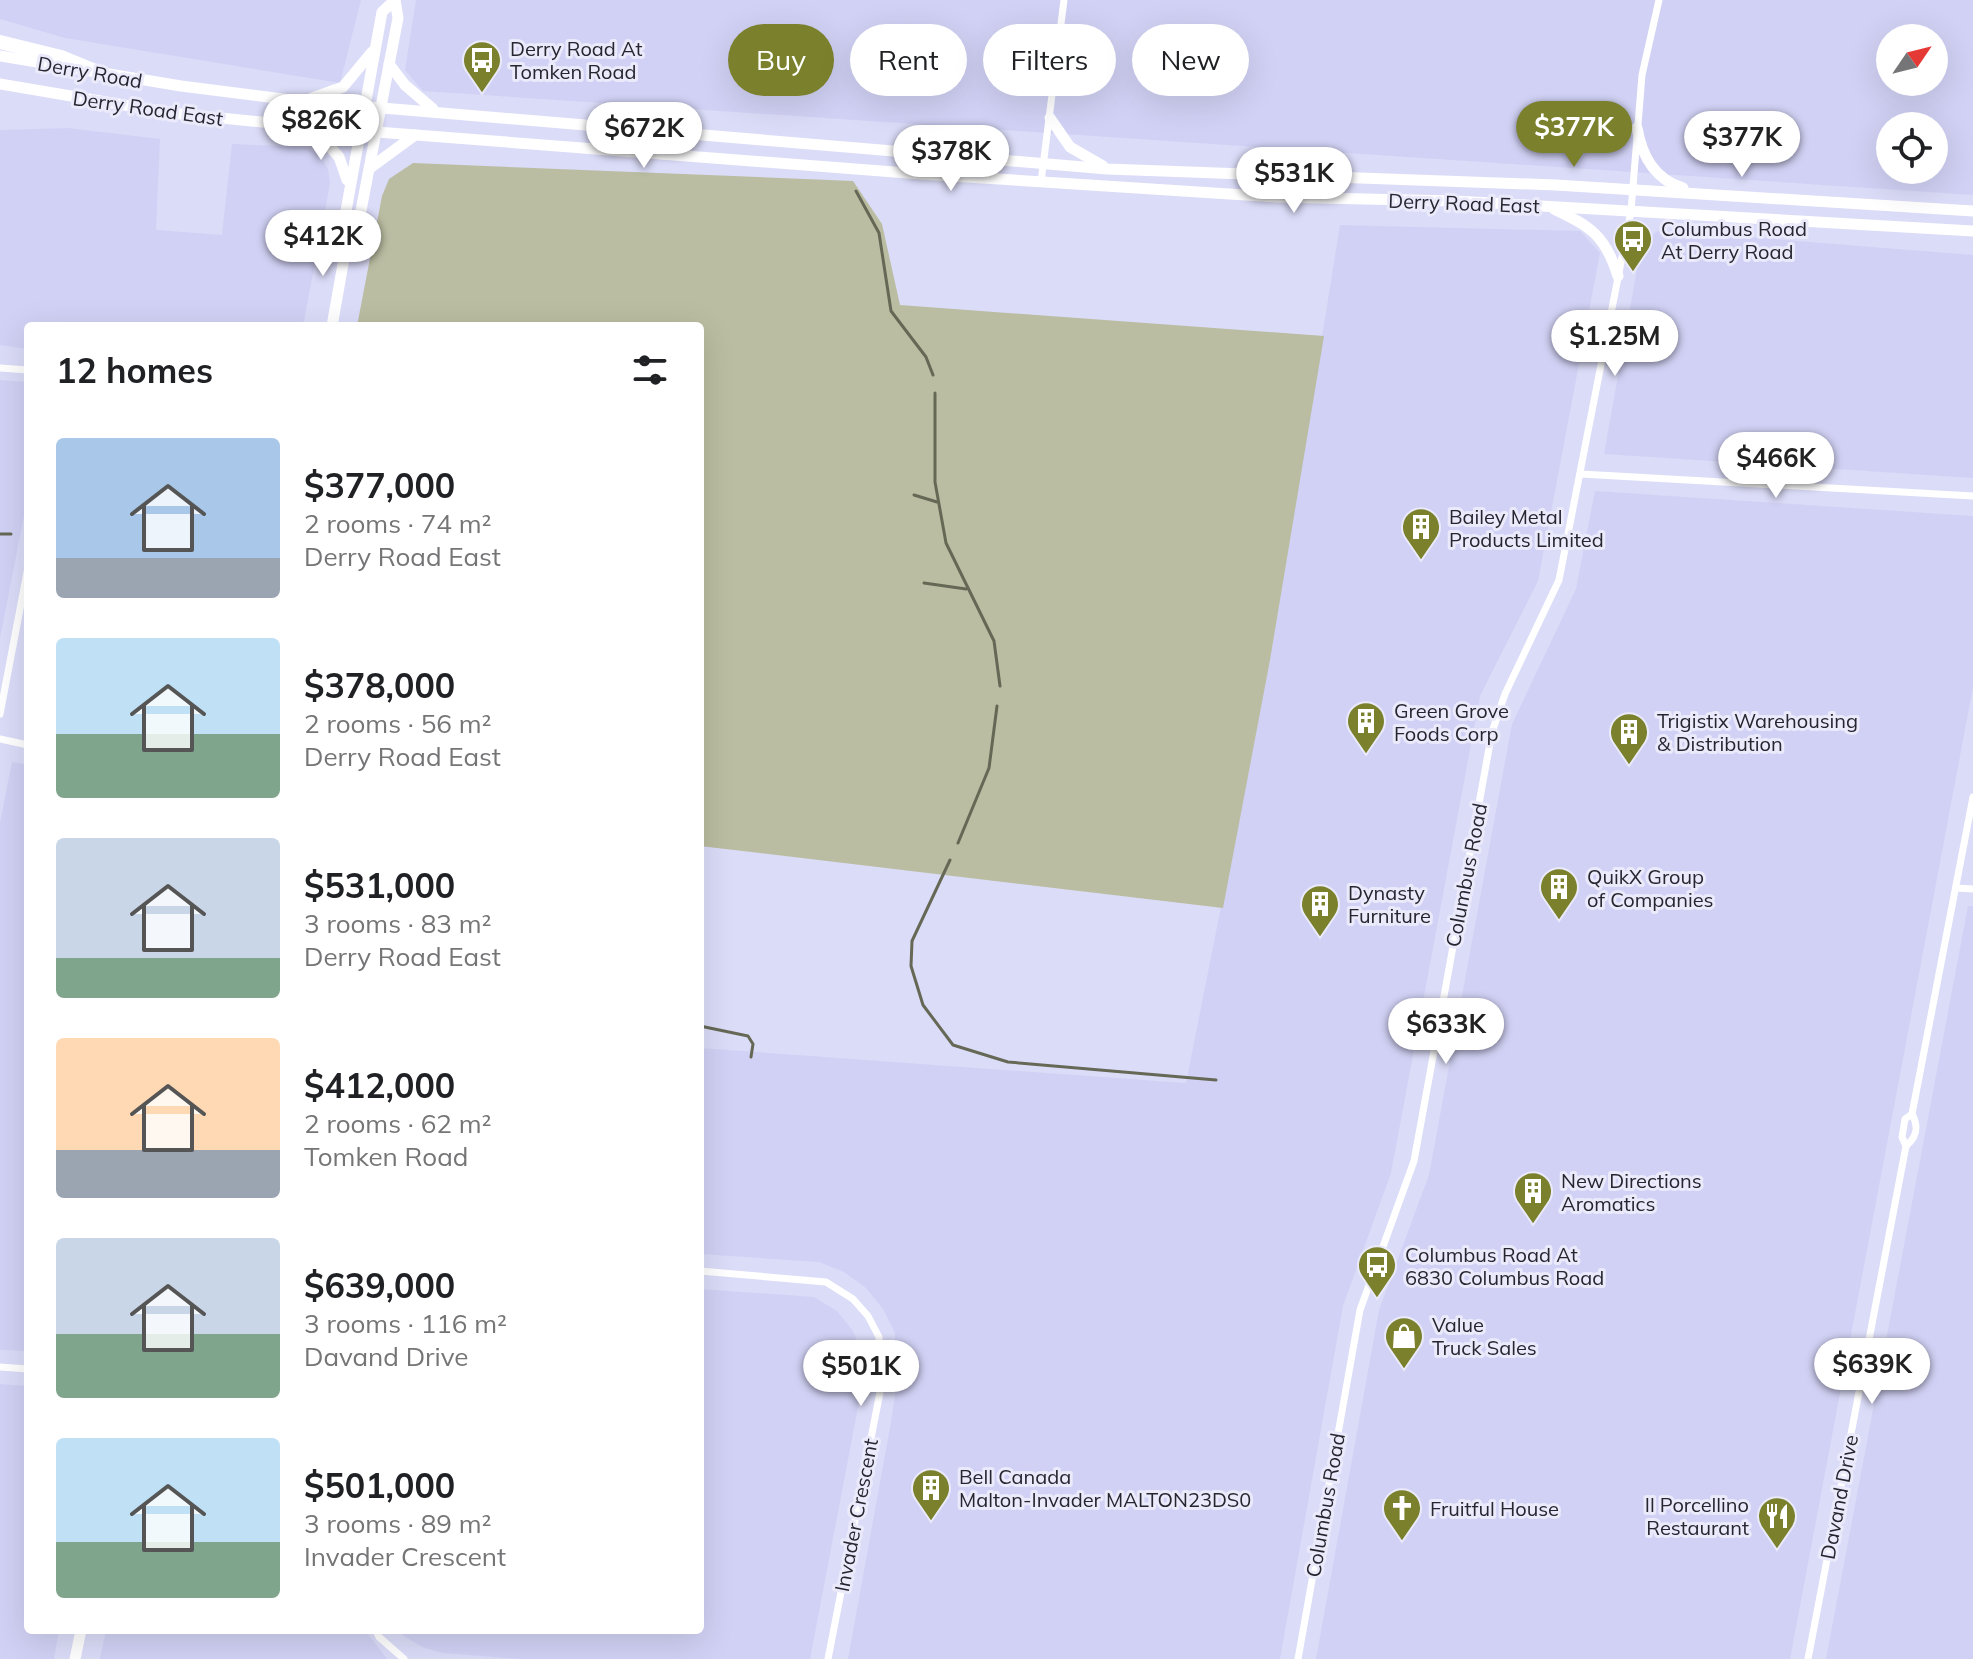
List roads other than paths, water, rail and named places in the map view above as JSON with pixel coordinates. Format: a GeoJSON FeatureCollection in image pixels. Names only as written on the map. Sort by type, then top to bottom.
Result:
{"type":"FeatureCollection","features":[{"type":"Feature","properties":{"kind":"highway"},"geometry":{"type":"LineString","coordinates":[[0,42],[61,57],[105,75]]}},
{"type":"Feature","properties":{"kind":"main road"},"geometry":{"type":"LineString","coordinates":[[333,322],[348,236],[344,222],[358,130],[382,12],[394,0]]}},
{"type":"Feature","properties":{"kind":"main road"},"geometry":{"type":"LineString","coordinates":[[348,236],[358,226],[370,168],[398,18],[394,0]]}},
{"type":"Feature","properties":{"kind":"main road"},"geometry":{"type":"LineString","coordinates":[[299,101],[343,87],[375,49]]}},
{"type":"Feature","properties":{"kind":"main road","name":"Derry Road"},"geometry":{"type":"LineString","coordinates":[[0,56],[181,86]]}},
{"type":"Feature","properties":{"kind":"main road"},"geometry":{"type":"LineString","coordinates":[[389,64],[405,85],[435,110]]}},
{"type":"Feature","properties":{"kind":"main road","name":"Derry Road East"},"geometry":{"type":"LineString","coordinates":[[0,84],[171,113],[312,127],[1041,182],[1276,197],[1549,206],[1973,231]]}},
{"type":"Feature","properties":{"kind":"main road","name":"Derry Road East"},"geometry":{"type":"LineString","coordinates":[[181,86],[299,101],[435,110],[1107,169],[1698,193],[1973,211]]}},
{"type":"Feature","properties":{"kind":"main road"},"geometry":{"type":"LineString","coordinates":[[1050,118],[1070,147],[1107,169]]}},
{"type":"Feature","properties":{"kind":"main road"},"geometry":{"type":"LineString","coordinates":[[312,127],[339,157],[349,184]]}},
{"type":"Feature","properties":{"kind":"main road"},"geometry":{"type":"LineString","coordinates":[[1637,128],[1640,148],[1652,169],[1671,184],[1698,193]]}},
{"type":"Feature","properties":{"kind":"main road"},"geometry":{"type":"LineString","coordinates":[[370,168],[415,135]]}},
{"type":"Feature","properties":{"kind":"main road"},"geometry":{"type":"LineString","coordinates":[[1549,206],[1597,233],[1610,251],[1618,276]]}},
{"type":"Feature","properties":{"kind":"main road"},"geometry":{"type":"LineString","coordinates":[[75,1659],[80,1634]]}},
{"type":"Feature","properties":{"kind":"street"},"geometry":{"type":"LineString","coordinates":[[1041,182],[1064,0]]}},
{"type":"Feature","properties":{"kind":"street","name":"Columbus Road"},"geometry":{"type":"LineString","coordinates":[[1298,1659],[1360,1310],[1414,1161],[1492,732],[1505,694],[1559,580],[1631,211],[1644,57],[1659,0]]}},
{"type":"Feature","properties":{"kind":"street"},"geometry":{"type":"LineString","coordinates":[[0,368],[24,370]]}},
{"type":"Feature","properties":{"kind":"street"},"geometry":{"type":"LineString","coordinates":[[1581,474],[1973,496]]}},
{"type":"Feature","properties":{"kind":"street"},"geometry":{"type":"LineString","coordinates":[[0,714],[24,588]]}},
{"type":"Feature","properties":{"kind":"street"},"geometry":{"type":"LineString","coordinates":[[0,739],[24,744]]}},
{"type":"Feature","properties":{"kind":"street","name":"Davand Drive"},"geometry":{"type":"LineString","coordinates":[[1808,1659],[1906,1146],[1914,1140],[1917,1123],[1912,1114],[1973,797]]}},
{"type":"Feature","properties":{"kind":"street"},"geometry":{"type":"LineString","coordinates":[[1956,888],[1973,889]]}},
{"type":"Feature","properties":{"kind":"street","name":"Invader Crescent"},"geometry":{"type":"LineString","coordinates":[[704,1271],[826,1282],[853,1299],[868,1316],[879,1337],[881,1387],[828,1659]]}},
{"type":"Feature","properties":{"kind":"street"},"geometry":{"type":"LineString","coordinates":[[0,1367],[24,1369]]}},
{"type":"Feature","properties":{"kind":"street"},"geometry":{"type":"LineString","coordinates":[[378,1634],[404,1659]]}},
{"type":"Feature","properties":{"kind":"waterway"},"geometry":{"type":"LineString","coordinates":[[856,191],[879,233],[891,311],[926,357],[933,375]]}},
{"type":"Feature","properties":{"kind":"waterway"},"geometry":{"type":"LineString","coordinates":[[935,393],[935,482],[946,543],[994,641],[1000,686]]}},
{"type":"Feature","properties":{"kind":"waterway"},"geometry":{"type":"LineString","coordinates":[[914,495],[937,502]]}},
{"type":"Feature","properties":{"kind":"waterway"},"geometry":{"type":"LineString","coordinates":[[0,534],[11,534]]}},
{"type":"Feature","properties":{"kind":"waterway"},"geometry":{"type":"LineString","coordinates":[[924,583],[966,589]]}},
{"type":"Feature","properties":{"kind":"waterway"},"geometry":{"type":"LineString","coordinates":[[958,843],[989,768],[997,706]]}},
{"type":"Feature","properties":{"kind":"waterway"},"geometry":{"type":"LineString","coordinates":[[950,860],[912,941],[911,966],[923,1005],[953,1045],[1008,1062],[1216,1080]]}},
{"type":"Feature","properties":{"kind":"waterway"},"geometry":{"type":"LineString","coordinates":[[704,1027],[748,1036],[753,1044],[751,1057]]}},
{"type":"Feature","properties":{"kind":"place","name":"Derry Road At Tomken Road"},"geometry":{"type":"Point","coordinates":[482,94]}},
{"type":"Feature","properties":{"kind":"place","name":"Columbus Road At Derry Road"},"geometry":{"type":"Point","coordinates":[1633,273]}},
{"type":"Feature","properties":{"kind":"place","name":"Bailey Metal Products Limited"},"geometry":{"type":"Point","coordinates":[1421,561]}},
{"type":"Feature","properties":{"kind":"place","name":"Green Grove Foods Corp"},"geometry":{"type":"Point","coordinates":[1366,755]}},
{"type":"Feature","properties":{"kind":"place","name":"Trigistix Warehousing & Distribution"},"geometry":{"type":"Point","coordinates":[1629,766]}},
{"type":"Feature","properties":{"kind":"place","name":"QuikX Group of Companies"},"geometry":{"type":"Point","coordinates":[1559,921]}},
{"type":"Feature","properties":{"kind":"place","name":"Dynasty Furniture"},"geometry":{"type":"Point","coordinates":[1320,938]}},
{"type":"Feature","properties":{"kind":"place","name":"New Directions Aromatics"},"geometry":{"type":"Point","coordinates":[1533,1225]}},
{"type":"Feature","properties":{"kind":"place","name":"Columbus Road At 6830 Columbus Road"},"geometry":{"type":"Point","coordinates":[1377,1299]}},
{"type":"Feature","properties":{"kind":"place","name":"Value Truck Sales"},"geometry":{"type":"Point","coordinates":[1404,1370]}},
{"type":"Feature","properties":{"kind":"place","name":"Bell Canada Malton-Invader MALTON23DS0"},"geometry":{"type":"Point","coordinates":[931,1522]}},
{"type":"Feature","properties":{"kind":"place","name":"Fruitful House"},"geometry":{"type":"Point","coordinates":[1402,1542]}},
{"type":"Feature","properties":{"kind":"place","name":"Il Porcellino Restaurant"},"geometry":{"type":"Point","coordinates":[1777,1550]}}]}
